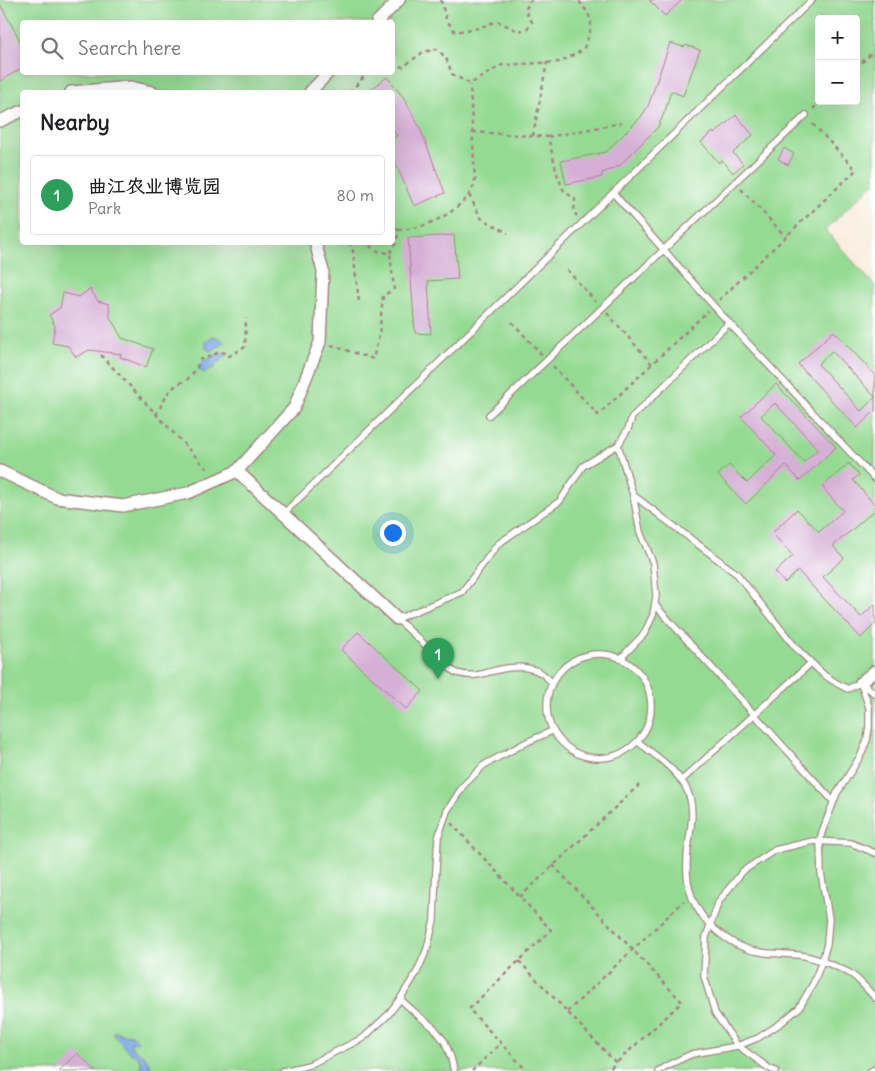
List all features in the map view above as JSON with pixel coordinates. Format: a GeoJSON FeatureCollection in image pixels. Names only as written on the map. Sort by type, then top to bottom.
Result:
{"type":"FeatureCollection","features":[{"type":"Feature","properties":{"kind":"street"},"geometry":{"type":"LineString","coordinates":[[379,20],[399,0]]}},
{"type":"Feature","properties":{"kind":"street"},"geometry":{"type":"LineString","coordinates":[[312,90],[326,75]]}},
{"type":"Feature","properties":{"kind":"street"},"geometry":{"type":"LineString","coordinates":[[95,90],[132,87],[144,90]]}},
{"type":"Feature","properties":{"kind":"street"},"geometry":{"type":"LineString","coordinates":[[0,121],[20,112]]}},
{"type":"Feature","properties":{"kind":"street"},"geometry":{"type":"LineString","coordinates":[[0,470],[57,498],[123,506],[188,494],[237,471],[294,408],[320,342],[323,270],[316,245]]}},
{"type":"Feature","properties":{"kind":"street"},"geometry":{"type":"LineString","coordinates":[[237,471],[397,619]]}},
{"type":"Feature","properties":{"kind":"street"},"geometry":{"type":"LineString","coordinates":[[861,682],[875,671]]}},
{"type":"Feature","properties":{"kind":"lane"},"geometry":{"type":"LineString","coordinates":[[283,514],[812,0]]}},
{"type":"Feature","properties":{"kind":"lane"},"geometry":{"type":"LineString","coordinates":[[489,415],[806,115]]}},
{"type":"Feature","properties":{"kind":"lane"},"geometry":{"type":"LineString","coordinates":[[613,193],[729,323],[875,479]]}},
{"type":"Feature","properties":{"kind":"lane"},"geometry":{"type":"LineString","coordinates":[[552,682],[546,675],[520,667],[467,676],[454,672],[397,619],[462,592],[498,544],[560,502],[583,466],[618,445],[628,429],[632,417],[729,323]]}},
{"type":"Feature","properties":{"kind":"lane"},"geometry":{"type":"LineString","coordinates":[[618,445],[633,495],[640,532],[653,563],[656,596],[653,615],[644,634],[620,659]]}},
{"type":"Feature","properties":{"kind":"lane"},"geometry":{"type":"LineString","coordinates":[[633,495],[737,574],[796,648],[824,675],[848,689],[861,682]]}},
{"type":"Feature","properties":{"kind":"lane"},"geometry":{"type":"LineString","coordinates":[[655,605],[833,801]]}},
{"type":"Feature","properties":{"kind":"lane"},"geometry":{"type":"LineString","coordinates":[[594,654],[612,655],[628,662],[641,675],[649,691],[652,709],[647,727],[638,742],[624,753],[609,758],[592,759],[576,754],[562,744],[552,731],[546,715],[546,698],[552,682],[561,669],[576,658],[594,654]]}},
{"type":"Feature","properties":{"kind":"lane"},"geometry":{"type":"LineString","coordinates":[[681,781],[811,663]]}},
{"type":"Feature","properties":{"kind":"lane"},"geometry":{"type":"LineString","coordinates":[[861,682],[875,694]]}},
{"type":"Feature","properties":{"kind":"lane"},"geometry":{"type":"LineString","coordinates":[[658,1071],[692,1054],[738,1046],[758,1038],[799,1008],[812,984],[822,961],[829,919],[822,873],[820,841],[822,832],[837,792],[861,755],[867,740],[869,708],[861,682]]}},
{"type":"Feature","properties":{"kind":"lane"},"geometry":{"type":"LineString","coordinates":[[283,1071],[309,1065],[338,1052],[364,1038],[388,1015],[416,972],[427,949],[434,920],[438,838],[447,812],[463,786],[484,765],[552,731]]}},
{"type":"Feature","properties":{"kind":"lane"},"geometry":{"type":"LineString","coordinates":[[638,742],[663,761],[686,787],[692,804],[692,820],[686,861],[687,880],[692,899],[710,925],[726,939],[745,949],[805,956],[822,961],[850,974],[868,989],[875,998]]}},
{"type":"Feature","properties":{"kind":"lane"},"geometry":{"type":"LineString","coordinates":[[776,1071],[770,1069],[738,1046],[715,1013],[704,976],[706,937],[719,901],[743,871],[775,850],[812,841],[820,841],[851,843],[875,853]]}},
{"type":"Feature","properties":{"kind":"lane"},"geometry":{"type":"LineString","coordinates":[[400,999],[434,1028],[445,1042],[454,1071]]}},
{"type":"Feature","properties":{"kind":"lane"},"geometry":{"type":"LineString","coordinates":[[871,1071],[875,1069]]}},
{"type":"Feature","properties":{"kind":"path"},"geometry":{"type":"LineString","coordinates":[[440,0],[446,20],[455,32],[478,28],[497,21],[518,31],[527,29],[532,22],[525,10],[531,0]]}},
{"type":"Feature","properties":{"kind":"path"},"geometry":{"type":"LineString","coordinates":[[470,84],[502,65],[560,62],[583,50],[592,23],[585,8],[578,0]]}},
{"type":"Feature","properties":{"kind":"path"},"geometry":{"type":"LineString","coordinates":[[395,65],[403,68],[423,52],[437,49],[446,58],[452,74],[470,84]]}},
{"type":"Feature","properties":{"kind":"path"},"geometry":{"type":"LineString","coordinates":[[860,64],[875,50]]}},
{"type":"Feature","properties":{"kind":"path"},"geometry":{"type":"LineString","coordinates":[[533,136],[547,62]]}},
{"type":"Feature","properties":{"kind":"path"},"geometry":{"type":"LineString","coordinates":[[352,90],[365,75]]}},
{"type":"Feature","properties":{"kind":"path"},"geometry":{"type":"LineString","coordinates":[[395,228],[398,230],[411,229],[445,216],[469,195],[476,182],[470,84]]}},
{"type":"Feature","properties":{"kind":"path"},"geometry":{"type":"LineString","coordinates":[[512,322],[598,415],[856,170],[806,115]]}},
{"type":"Feature","properties":{"kind":"path"},"geometry":{"type":"LineString","coordinates":[[473,132],[548,137],[621,123]]}},
{"type":"Feature","properties":{"kind":"path"},"geometry":{"type":"LineString","coordinates":[[548,137],[558,177],[564,191],[575,199],[574,212],[583,222]]}},
{"type":"Feature","properties":{"kind":"path"},"geometry":{"type":"LineString","coordinates":[[735,183],[786,237]]}},
{"type":"Feature","properties":{"kind":"path"},"geometry":{"type":"LineString","coordinates":[[469,195],[481,218],[508,233]]}},
{"type":"Feature","properties":{"kind":"path"},"geometry":{"type":"LineString","coordinates":[[395,244],[398,230]]}},
{"type":"Feature","properties":{"kind":"path"},"geometry":{"type":"LineString","coordinates":[[350,245],[353,251],[359,302]]}},
{"type":"Feature","properties":{"kind":"path"},"geometry":{"type":"LineString","coordinates":[[369,245],[379,252],[390,253]]}},
{"type":"Feature","properties":{"kind":"path"},"geometry":{"type":"LineString","coordinates":[[320,342],[373,358],[379,336],[383,296],[394,289],[390,253],[395,245]]}},
{"type":"Feature","properties":{"kind":"path"},"geometry":{"type":"LineString","coordinates":[[567,270],[652,364]]}},
{"type":"Feature","properties":{"kind":"path"},"geometry":{"type":"LineString","coordinates":[[156,415],[168,393],[176,385],[188,379],[197,368],[199,361],[220,352],[227,353],[230,356],[245,346],[246,318]]}},
{"type":"Feature","properties":{"kind":"path"},"geometry":{"type":"LineString","coordinates":[[101,355],[218,480]]}},
{"type":"Feature","properties":{"kind":"path"},"geometry":{"type":"LineString","coordinates":[[520,897],[639,785]]}},
{"type":"Feature","properties":{"kind":"path"},"geometry":{"type":"LineString","coordinates":[[445,817],[552,930],[469,1009],[528,1071]]}},
{"type":"Feature","properties":{"kind":"path"},"geometry":{"type":"LineString","coordinates":[[553,865],[682,1002],[607,1071]]}},
{"type":"Feature","properties":{"kind":"path"},"geometry":{"type":"LineString","coordinates":[[567,1012],[691,895]]}},
{"type":"Feature","properties":{"kind":"path"},"geometry":{"type":"LineString","coordinates":[[519,962],[616,1063]]}},
{"type":"Feature","properties":{"kind":"path"},"geometry":{"type":"LineString","coordinates":[[472,1071],[501,1043]]}},
{"type":"Feature","properties":{"kind":"green space"},"geometry":{"type":"Polygon","coordinates":[[[0,0],[875,0],[875,182],[825,230],[875,286],[875,1071],[0,1071],[0,0]]]}},
{"type":"Feature","properties":{"kind":"water"},"geometry":{"type":"Polygon","coordinates":[[[213,336],[225,343],[209,351],[206,348],[206,342],[213,336]]]}},
{"type":"Feature","properties":{"kind":"water"},"geometry":{"type":"Polygon","coordinates":[[[221,353],[227,356],[217,363],[214,368],[205,373],[199,370],[199,366],[203,362],[221,353]]]}},
{"type":"Feature","properties":{"kind":"water"},"geometry":{"type":"Polygon","coordinates":[[[116,1031],[121,1034],[131,1035],[138,1041],[137,1043],[131,1042],[131,1047],[148,1061],[151,1067],[147,1071],[136,1071],[141,1067],[140,1060],[128,1051],[114,1035],[116,1031]]]}},
{"type":"Feature","properties":{"kind":"building"},"geometry":{"type":"Polygon","coordinates":[[[649,0],[682,0],[665,16],[649,0]]]}},
{"type":"Feature","properties":{"kind":"building"},"geometry":{"type":"Polygon","coordinates":[[[0,4],[20,40],[20,69],[0,81],[0,4]]]}},
{"type":"Feature","properties":{"kind":"building"},"geometry":{"type":"Polygon","coordinates":[[[670,43],[684,47],[686,45],[700,50],[683,96],[671,91],[658,127],[619,166],[602,173],[602,177],[566,184],[561,161],[606,152],[641,117],[648,106],[670,43]]]}},
{"type":"Feature","properties":{"kind":"building"},"geometry":{"type":"Polygon","coordinates":[[[387,77],[404,98],[420,128],[445,193],[414,206],[395,162],[395,137],[397,136],[395,133],[395,90],[371,90],[387,77]]]}},
{"type":"Feature","properties":{"kind":"building"},"geometry":{"type":"Polygon","coordinates":[[[736,115],[753,135],[733,153],[743,164],[733,173],[722,160],[719,163],[701,142],[713,132],[714,134],[736,115]]]}},
{"type":"Feature","properties":{"kind":"building"},"geometry":{"type":"Polygon","coordinates":[[[784,148],[794,154],[788,165],[778,159],[784,148]]]}},
{"type":"Feature","properties":{"kind":"building"},"geometry":{"type":"Polygon","coordinates":[[[454,235],[458,279],[428,281],[431,334],[415,333],[408,238],[454,235]]]}},
{"type":"Feature","properties":{"kind":"building"},"geometry":{"type":"Polygon","coordinates":[[[90,289],[98,301],[109,304],[110,317],[122,338],[153,349],[146,367],[120,357],[121,354],[89,350],[76,357],[68,346],[52,343],[55,326],[49,315],[60,308],[63,293],[79,297],[90,289]]]}},
{"type":"Feature","properties":{"kind":"building"},"geometry":{"type":"Polygon","coordinates":[[[834,331],[875,375],[875,397],[875,411],[857,428],[798,364],[834,331]],[[832,351],[818,364],[861,411],[875,397],[832,351]]]}},
{"type":"Feature","properties":{"kind":"building"},"geometry":{"type":"Polygon","coordinates":[[[776,384],[836,447],[800,481],[786,465],[746,504],[718,475],[729,465],[747,483],[776,455],[741,417],[776,384]],[[775,403],[761,416],[804,462],[818,449],[775,403]]]}},
{"type":"Feature","properties":{"kind":"building"},"geometry":{"type":"Polygon","coordinates":[[[849,463],[859,475],[853,480],[875,505],[875,510],[833,546],[844,558],[823,577],[861,617],[875,604],[875,624],[861,638],[798,571],[785,583],[775,572],[793,556],[772,533],[797,509],[819,532],[843,511],[822,487],[849,463]]]}},
{"type":"Feature","properties":{"kind":"building"},"geometry":{"type":"Polygon","coordinates":[[[358,632],[423,691],[406,709],[341,650],[358,632]]]}},
{"type":"Feature","properties":{"kind":"building"},"geometry":{"type":"Polygon","coordinates":[[[77,1053],[96,1071],[59,1071],[77,1053]]]}},
{"type":"Feature","properties":{"kind":"place","name":"曲江农业博览园"},"geometry":{"type":"Point","coordinates":[438,679]}}]}
